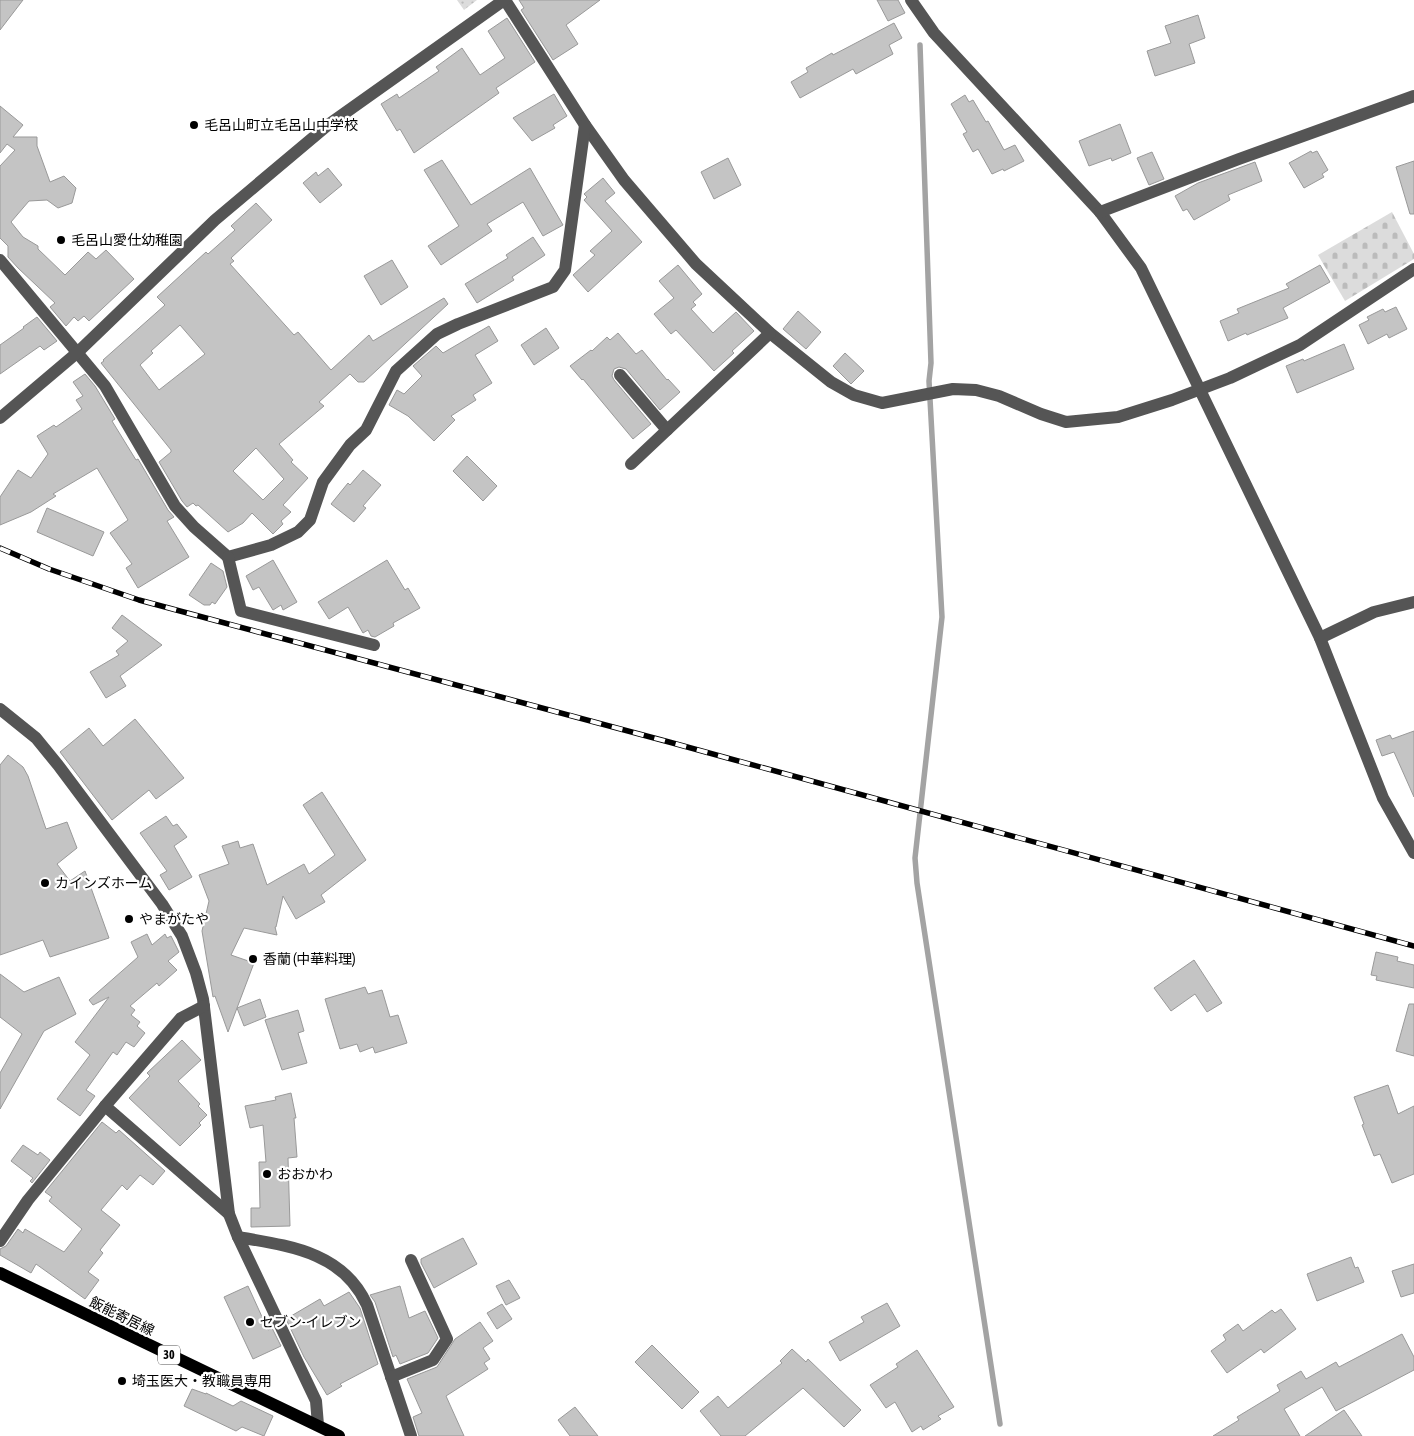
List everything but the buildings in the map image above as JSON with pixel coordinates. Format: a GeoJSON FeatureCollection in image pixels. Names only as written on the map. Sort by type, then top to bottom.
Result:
{"type":"FeatureCollection","features":[{"type":"Feature","properties":{"kind":"main road","name":"飯能寄居線"},"geometry":{"type":"LineString","coordinates":[[0,1273],[340,1436]]}},
{"type":"Feature","properties":{"kind":"street"},"geometry":{"type":"LineString","coordinates":[[0,418],[78,352],[215,220],[328,126],[504,0],[585,125],[624,180],[696,264],[770,333],[831,382],[854,395],[882,403],[953,389],[976,390],[999,396],[1066,422],[1118,418],[1230,378],[1300,345],[1414,269]]}},
{"type":"Feature","properties":{"kind":"street"},"geometry":{"type":"LineString","coordinates":[[910,0],[934,33],[1100,212],[1141,268],[1320,638],[1383,798],[1414,853]]}},
{"type":"Feature","properties":{"kind":"street"},"geometry":{"type":"LineString","coordinates":[[1100,212],[1240,158],[1414,96]]}},
{"type":"Feature","properties":{"kind":"street"},"geometry":{"type":"LineString","coordinates":[[228,558],[271,545],[298,532],[310,520],[323,482],[350,445],[366,430],[396,371],[437,334],[553,287],[565,270],[585,125]]}},
{"type":"Feature","properties":{"kind":"street"},"geometry":{"type":"LineString","coordinates":[[0,260],[105,386],[175,506],[194,527],[228,558],[241,611],[374,645]]}},
{"type":"Feature","properties":{"kind":"street"},"geometry":{"type":"LineString","coordinates":[[631,464],[770,333]]}},
{"type":"Feature","properties":{"kind":"street"},"geometry":{"type":"LineString","coordinates":[[620,375],[667,430]]}},
{"type":"Feature","properties":{"kind":"street"},"geometry":{"type":"LineString","coordinates":[[1320,638],[1374,612],[1414,602]]}},
{"type":"Feature","properties":{"kind":"street"},"geometry":{"type":"LineString","coordinates":[[0,709],[36,738],[162,904],[182,936],[196,973],[204,1006],[230,1214],[238,1237],[316,1401],[318,1425]]}},
{"type":"Feature","properties":{"kind":"street"},"geometry":{"type":"LineString","coordinates":[[0,1240],[28,1200],[180,1018],[204,1006]]}},
{"type":"Feature","properties":{"kind":"street"},"geometry":{"type":"LineString","coordinates":[[105,1106],[230,1214]]}},
{"type":"Feature","properties":{"kind":"street"},"geometry":{"type":"LineString","coordinates":[[238,1237],[291,1246],[335,1264],[352,1279],[367,1305],[411,1436]]}},
{"type":"Feature","properties":{"kind":"street"},"geometry":{"type":"LineString","coordinates":[[391,1377],[433,1360],[447,1339],[411,1260]]}},
{"type":"Feature","properties":{"kind":"green space"},"geometry":{"type":"Polygon","coordinates":[[[457,0],[477,0],[464,10],[457,0]]]}},
{"type":"Feature","properties":{"kind":"green space"},"geometry":{"type":"Polygon","coordinates":[[[1392,212],[1414,254],[1414,259],[1345,301],[1318,255],[1392,212]]]}},
{"type":"Feature","properties":{"kind":"waterway"},"geometry":{"type":"LineString","coordinates":[[920,45],[931,363],[929,381],[942,617],[915,858],[917,883],[1000,1424]]}},
{"type":"Feature","properties":{"kind":"railway"},"geometry":{"type":"LineString","coordinates":[[0,548],[49,569],[139,600],[669,742],[1414,946]]}},
{"type":"Feature","properties":{"kind":"place","name":"毛呂山町立毛呂山中学校"},"geometry":{"type":"Point","coordinates":[194,125]}},
{"type":"Feature","properties":{"kind":"place","name":"毛呂山愛仕幼稚園"},"geometry":{"type":"Point","coordinates":[61,240]}},
{"type":"Feature","properties":{"kind":"place","name":"カインズホーム"},"geometry":{"type":"Point","coordinates":[45,883]}},
{"type":"Feature","properties":{"kind":"place","name":"やまがたや"},"geometry":{"type":"Point","coordinates":[129,919]}},
{"type":"Feature","properties":{"kind":"place","name":"香蘭 (中華料理)"},"geometry":{"type":"Point","coordinates":[253,959]}},
{"type":"Feature","properties":{"kind":"place","name":"おおかわ"},"geometry":{"type":"Point","coordinates":[267,1174]}},
{"type":"Feature","properties":{"kind":"place","name":"セブン-イレブン"},"geometry":{"type":"Point","coordinates":[250,1322]}},
{"type":"Feature","properties":{"kind":"place","name":"埼玉医大・教職員専用"},"geometry":{"type":"Point","coordinates":[122,1381]}}]}
